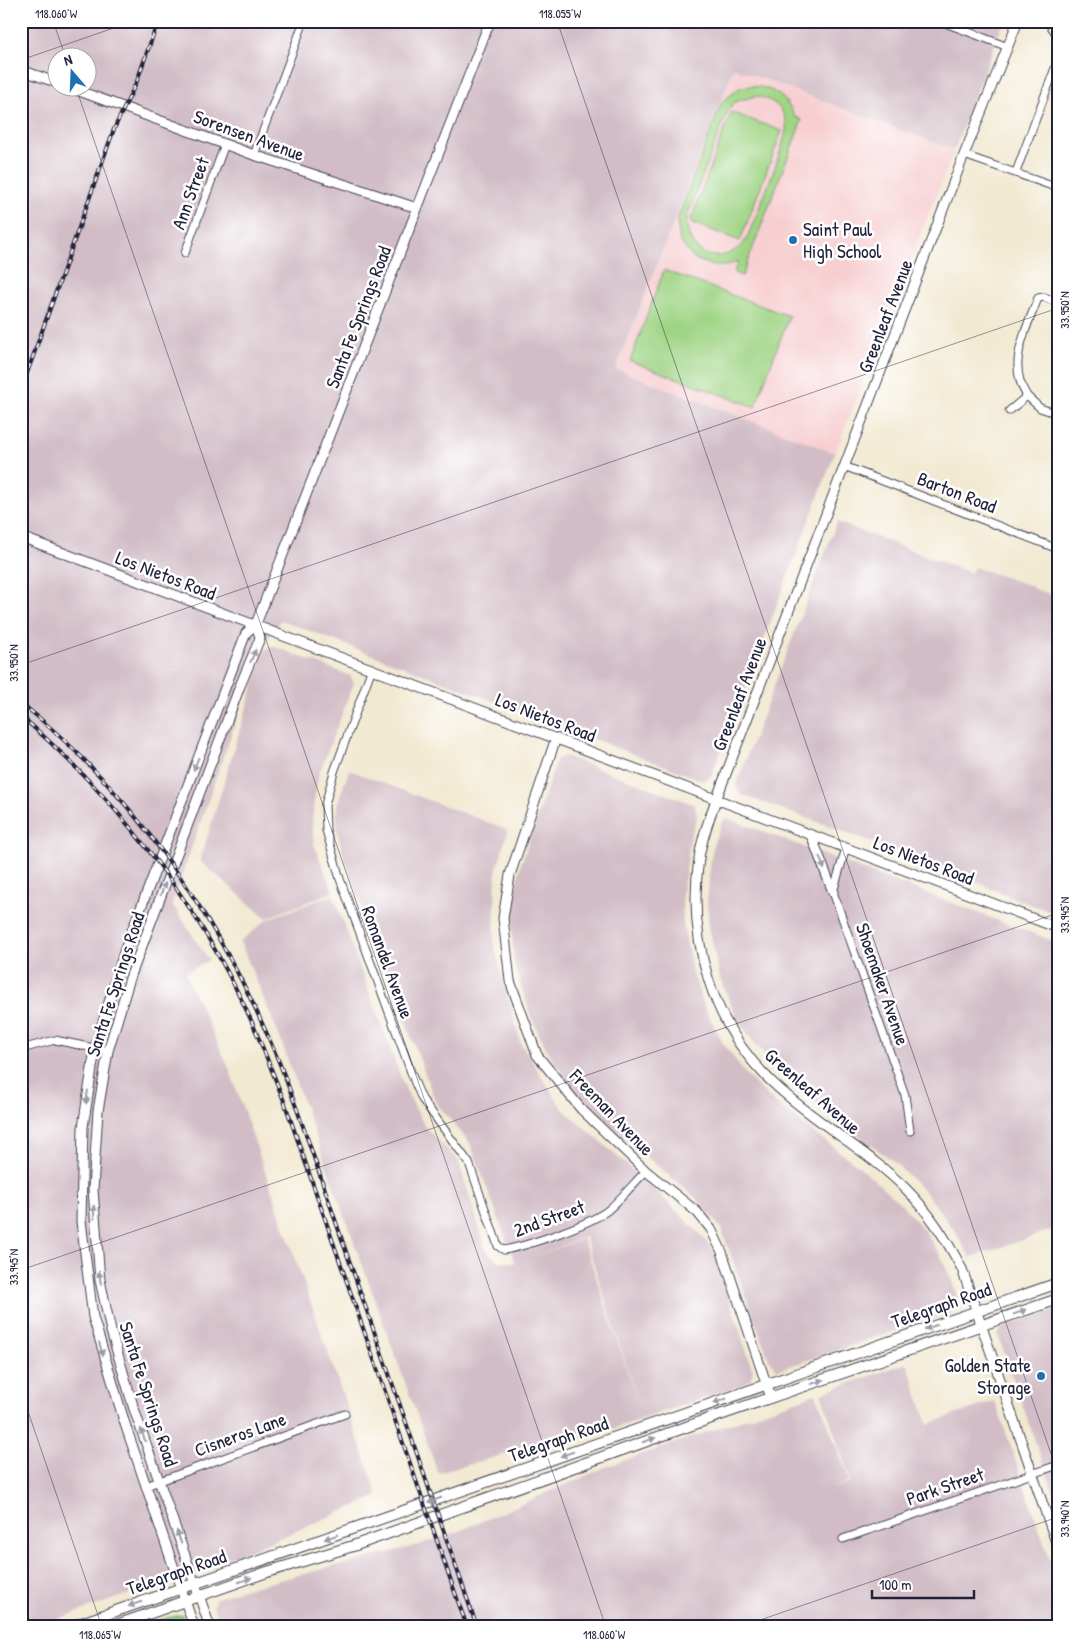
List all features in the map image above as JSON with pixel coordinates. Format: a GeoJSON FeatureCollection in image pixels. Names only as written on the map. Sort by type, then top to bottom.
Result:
{"type":"FeatureCollection","features":[{"type":"Feature","properties":{"kind":"main road","name":"Santa Fe Springs Road"},"geometry":{"type":"LineString","coordinates":[[194,1627],[100,1347],[84,1261],[80,1190],[83,1127],[95,1049],[124,952],[246,633],[256,624],[490,21]]}},
{"type":"Feature","properties":{"kind":"main road","name":"Greenleaf Avenue"},"geometry":{"type":"LineString","coordinates":[[977,1312],[962,1269],[938,1227],[920,1205],[894,1178],[773,1083],[741,1047],[720,1010],[707,976],[699,946],[695,902],[699,857],[716,800],[964,155],[1018,21]]}},
{"type":"Feature","properties":{"kind":"main road"},"geometry":{"type":"LineString","coordinates":[[21,70],[48,79]]}},
{"type":"Feature","properties":{"kind":"main road","name":"Sorensen Avenue"},"geometry":{"type":"LineString","coordinates":[[98,98],[254,156],[417,208]]}},
{"type":"Feature","properties":{"kind":"main road","name":"Los Nietos Road"},"geometry":{"type":"LineString","coordinates":[[21,537],[256,624],[716,800],[1058,928]]}},
{"type":"Feature","properties":{"kind":"main road","name":"Santa Fe Springs Road"},"geometry":{"type":"LineString","coordinates":[[210,1627],[122,1373],[100,1280],[94,1220],[94,1161],[98,1112],[108,1051],[130,978],[260,638],[256,624]]}},
{"type":"Feature","properties":{"kind":"main road"},"geometry":{"type":"LineString","coordinates":[[214,718],[226,723]]}},
{"type":"Feature","properties":{"kind":"main road","name":"Freeman Avenue"},"geometry":{"type":"LineString","coordinates":[[556,738],[510,875],[503,918],[510,981],[537,1055],[581,1109],[646,1171],[697,1212],[711,1229],[722,1252],[771,1398]]}},
{"type":"Feature","properties":{"kind":"main road"},"geometry":{"type":"LineString","coordinates":[[811,835],[833,892]]}},
{"type":"Feature","properties":{"kind":"main road","name":"Telegraph Road"},"geometry":{"type":"LineString","coordinates":[[70,1627],[1058,1283]]}},
{"type":"Feature","properties":{"kind":"main road","name":"Telegraph Road"},"geometry":{"type":"LineString","coordinates":[[111,1627],[360,1543],[1058,1299]]}},
{"type":"Feature","properties":{"kind":"main road"},"geometry":{"type":"LineString","coordinates":[[977,1312],[1058,1548]]}},
{"type":"Feature","properties":{"kind":"street"},"geometry":{"type":"LineString","coordinates":[[254,156],[304,21]]}},
{"type":"Feature","properties":{"kind":"street"},"geometry":{"type":"LineString","coordinates":[[940,21],[1008,46]]}},
{"type":"Feature","properties":{"kind":"street"},"geometry":{"type":"LineString","coordinates":[[1047,21],[1058,36]]}},
{"type":"Feature","properties":{"kind":"street"},"geometry":{"type":"LineString","coordinates":[[1016,172],[1058,60]]}},
{"type":"Feature","properties":{"kind":"street","name":"Ann Street"},"geometry":{"type":"LineString","coordinates":[[185,253],[226,144]]}},
{"type":"Feature","properties":{"kind":"street"},"geometry":{"type":"LineString","coordinates":[[964,155],[1058,188]]}},
{"type":"Feature","properties":{"kind":"street"},"geometry":{"type":"LineString","coordinates":[[1058,303],[1044,297],[1038,298],[1017,356],[1017,371],[1027,396],[1040,408],[1058,414]]}},
{"type":"Feature","properties":{"kind":"street"},"geometry":{"type":"LineString","coordinates":[[1009,411],[1027,396]]}},
{"type":"Feature","properties":{"kind":"street","name":"Barton Road"},"geometry":{"type":"LineString","coordinates":[[844,466],[1058,549]]}},
{"type":"Feature","properties":{"kind":"street","name":"Romandel Avenue"},"geometry":{"type":"LineString","coordinates":[[372,668],[334,772],[325,806],[326,830],[340,879],[415,1083],[422,1099],[469,1162],[494,1237],[498,1246],[504,1250]]}},
{"type":"Feature","properties":{"kind":"street"},"geometry":{"type":"LineString","coordinates":[[833,892],[846,848]]}},
{"type":"Feature","properties":{"kind":"street","name":"Shoemaker Avenue"},"geometry":{"type":"LineString","coordinates":[[833,892],[904,1095],[910,1131]]}},
{"type":"Feature","properties":{"kind":"street"},"geometry":{"type":"LineString","coordinates":[[21,1049],[55,1040],[108,1051]]}},
{"type":"Feature","properties":{"kind":"street","name":"2nd Street"},"geometry":{"type":"LineString","coordinates":[[504,1250],[517,1248],[589,1222],[608,1211],[646,1171]]}},
{"type":"Feature","properties":{"kind":"street","name":"Cisneros Lane"},"geometry":{"type":"LineString","coordinates":[[146,1486],[345,1414]]}},
{"type":"Feature","properties":{"kind":"street","name":"Park Street"},"geometry":{"type":"LineString","coordinates":[[843,1539],[1058,1465]]}},
{"type":"Feature","properties":{"kind":"shaded area"},"geometry":{"type":"Polygon","coordinates":[[[21,21],[1004,21],[954,150],[734,68],[616,369],[835,453],[711,777],[704,781],[281,620],[261,648],[172,904],[209,960],[185,973],[229,1068],[378,1496],[249,1551],[36,1627],[21,1627],[21,21]]]}},
{"type":"Feature","properties":{"kind":"shaded area","name":"Saint Paul High School"},"geometry":{"type":"Polygon","coordinates":[[[734,68],[954,150],[835,453],[616,370],[734,68]]]}},
{"type":"Feature","properties":{"kind":"shaded area"},"geometry":{"type":"Polygon","coordinates":[[[837,522],[971,573],[974,567],[1032,586],[1032,588],[1058,597],[1058,914],[1010,897],[947,869],[740,794],[736,785],[837,522]]]}},
{"type":"Feature","properties":{"kind":"shaded area"},"geometry":{"type":"Polygon","coordinates":[[[273,646],[351,676],[354,683],[318,776],[314,802],[312,824],[314,844],[333,892],[266,918],[200,861],[264,650],[273,646]]]}},
{"type":"Feature","properties":{"kind":"shaded area"},"geometry":{"type":"Polygon","coordinates":[[[565,756],[695,805],[697,817],[691,834],[682,895],[683,922],[692,971],[704,1006],[723,1043],[748,1077],[775,1103],[861,1168],[901,1204],[924,1230],[940,1255],[952,1281],[959,1303],[954,1311],[778,1370],[770,1362],[721,1228],[695,1197],[598,1117],[573,1090],[548,1052],[531,1017],[515,968],[512,933],[514,895],[521,864],[557,759],[565,756]]]}},
{"type":"Feature","properties":{"kind":"shaded area"},"geometry":{"type":"Polygon","coordinates":[[[349,770],[508,830],[496,872],[494,945],[521,1044],[562,1108],[651,1186],[701,1235],[713,1250],[753,1371],[751,1378],[743,1385],[514,1462],[510,1453],[438,1473],[277,1030],[240,942],[267,919],[333,895],[404,1086],[425,1127],[458,1160],[487,1252],[498,1261],[515,1263],[470,1143],[436,1103],[344,858],[337,829],[337,805],[349,770]],[[585,1237],[530,1258],[583,1239],[637,1399],[585,1237]]]}},
{"type":"Feature","properties":{"kind":"shaded area"},"geometry":{"type":"Polygon","coordinates":[[[727,818],[1058,943],[1058,1239],[1054,1229],[970,1258],[955,1231],[926,1193],[894,1162],[801,1092],[756,1045],[737,1018],[720,979],[709,926],[707,903],[713,845],[722,822],[727,818]]]}},
{"type":"Feature","properties":{"kind":"shaded area"},"geometry":{"type":"Polygon","coordinates":[[[1058,1309],[1058,1506],[998,1335],[1003,1327],[1058,1309]]]}},
{"type":"Feature","properties":{"kind":"shaded area"},"geometry":{"type":"Polygon","coordinates":[[[907,1363],[928,1424],[995,1401],[1058,1583],[1058,1627],[220,1627],[213,1606],[215,1599],[240,1590],[415,1546],[462,1530],[608,1466],[816,1394],[850,1481],[829,1489],[851,1482],[821,1393],[907,1363]]]}},
{"type":"Feature","properties":{"kind":"green space"},"geometry":{"type":"Polygon","coordinates":[[[751,86],[766,88],[778,94],[787,103],[795,117],[802,120],[742,276],[734,273],[738,261],[726,266],[714,266],[694,259],[680,242],[677,220],[722,102],[739,88],[751,86]],[[755,96],[735,102],[728,110],[687,216],[687,230],[691,241],[698,249],[707,254],[717,256],[727,254],[738,248],[747,238],[778,160],[786,130],[786,121],[784,115],[774,103],[755,96]]]}},
{"type":"Feature","properties":{"kind":"green space"},"geometry":{"type":"Polygon","coordinates":[[[731,112],[782,131],[740,241],[690,222],[731,112]]]}},
{"type":"Feature","properties":{"kind":"green space"},"geometry":{"type":"Polygon","coordinates":[[[664,270],[789,316],[755,407],[630,361],[664,270]]]}},
{"type":"Feature","properties":{"kind":"green space"},"geometry":{"type":"Polygon","coordinates":[[[182,1615],[185,1627],[159,1627],[158,1620],[182,1615]]]}},
{"type":"Feature","properties":{"kind":"railway"},"geometry":{"type":"LineString","coordinates":[[21,390],[114,129],[137,81],[158,21]]}},
{"type":"Feature","properties":{"kind":"railway"},"geometry":{"type":"LineString","coordinates":[[21,703],[103,779],[173,866],[204,913],[257,1011],[298,1111],[477,1627]]}},
{"type":"Feature","properties":{"kind":"railway"},"geometry":{"type":"LineString","coordinates":[[21,716],[57,748],[122,818],[181,895],[230,977],[251,1020],[284,1101],[467,1627]]}},
{"type":"Feature","properties":{"kind":"place","name":"Saint Paul High School"},"geometry":{"type":"Point","coordinates":[793,240]}},
{"type":"Feature","properties":{"kind":"place","name":"Golden State Storage"},"geometry":{"type":"Point","coordinates":[1041,1376]}}]}
